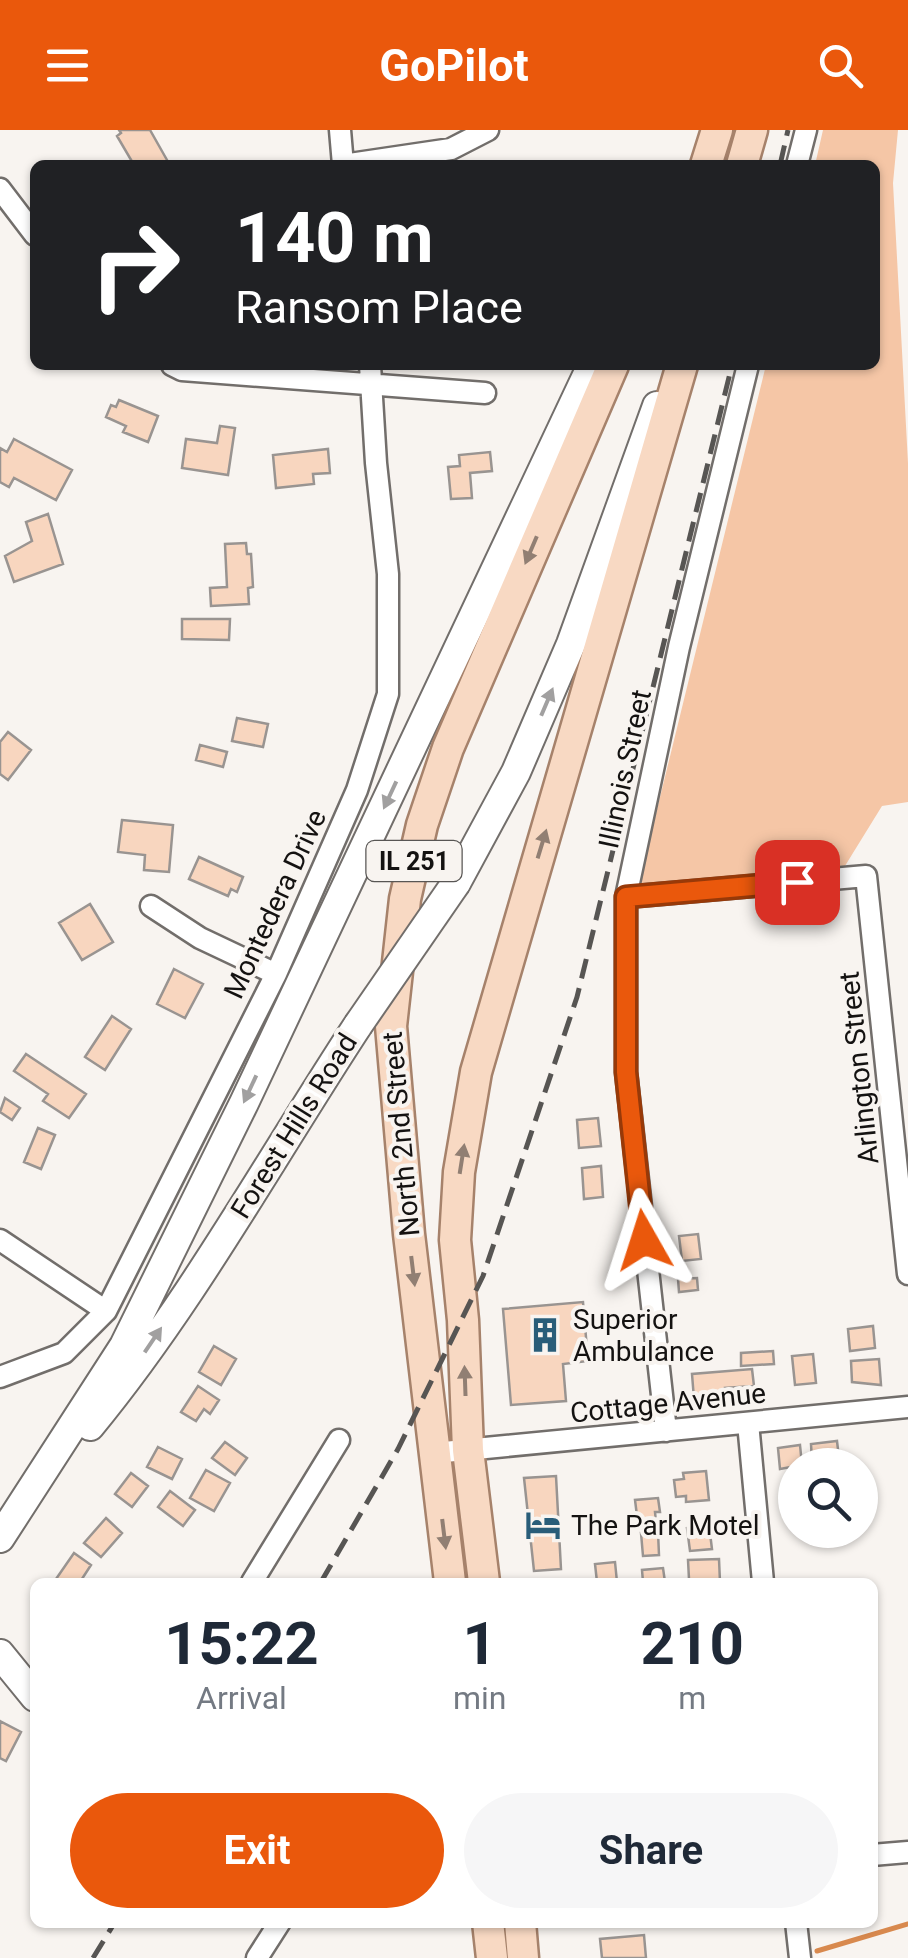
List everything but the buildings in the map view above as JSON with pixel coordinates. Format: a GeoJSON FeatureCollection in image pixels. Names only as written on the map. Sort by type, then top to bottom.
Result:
{"type":"FeatureCollection","features":[{"type":"Feature","properties":{"kind":"main road"},"geometry":{"type":"LineString","coordinates":[[708,160],[717,130]]}},
{"type":"Feature","properties":{"kind":"main road"},"geometry":{"type":"LineString","coordinates":[[743,160],[752,130]]}},
{"type":"Feature","properties":{"kind":"main road","name":"North 2nd Street"},"geometry":{"type":"LineString","coordinates":[[450,1578],[409,1234],[391,1026],[406,899],[422,825],[448,748],[611,370]]}},
{"type":"Feature","properties":{"kind":"main road","name":"North 2nd Street"},"geometry":{"type":"LineString","coordinates":[[484,1578],[468,1450],[463,1320],[455,1240],[459,1172],[476,1072],[681,370]]}},
{"type":"Feature","properties":{"kind":"main road"},"geometry":{"type":"LineString","coordinates":[[489,1928],[492,1958]]}},
{"type":"Feature","properties":{"kind":"main road"},"geometry":{"type":"LineString","coordinates":[[520,1928],[523,1958]]}},
{"type":"Feature","properties":{"kind":"street"},"geometry":{"type":"LineString","coordinates":[[340,130],[343,160]]}},
{"type":"Feature","properties":{"kind":"street"},"geometry":{"type":"LineString","coordinates":[[375,160],[451,148],[488,130]]}},
{"type":"Feature","properties":{"kind":"street"},"geometry":{"type":"LineString","coordinates":[[798,160],[806,130]]}},
{"type":"Feature","properties":{"kind":"street"},"geometry":{"type":"LineString","coordinates":[[0,189],[30,228]]}},
{"type":"Feature","properties":{"kind":"street"},"geometry":{"type":"LineString","coordinates":[[182,370],[372,376],[486,393]]}},
{"type":"Feature","properties":{"kind":"street","name":"Forest Hills Road"},"geometry":{"type":"LineString","coordinates":[[3,1532],[132,1329],[261,1067],[590,370]]}},
{"type":"Feature","properties":{"kind":"street","name":"Forest Hills Road"},"geometry":{"type":"LineString","coordinates":[[3,1532],[117,1393],[221,1240],[358,1025],[456,883],[516,772],[571,644],[669,370]]}},
{"type":"Feature","properties":{"kind":"street","name":"Illinois Street"},"geometry":{"type":"LineString","coordinates":[[666,1430],[626,1072],[626,897],[679,647],[747,370]]}},
{"type":"Feature","properties":{"kind":"street","name":"Montedera Drive"},"geometry":{"type":"LineString","coordinates":[[0,1377],[64,1354],[106,1311],[276,974],[358,790],[388,694],[388,574],[376,463],[372,376]]}},
{"type":"Feature","properties":{"kind":"street","name":"Arlington Street"},"geometry":{"type":"LineString","coordinates":[[626,897],[866,876],[904,1195],[908,1274]]}},
{"type":"Feature","properties":{"kind":"street"},"geometry":{"type":"LineString","coordinates":[[151,906],[200,938],[276,974]]}},
{"type":"Feature","properties":{"kind":"street"},"geometry":{"type":"LineString","coordinates":[[0,1240],[106,1311]]}},
{"type":"Feature","properties":{"kind":"street","name":"Cottage Avenue"},"geometry":{"type":"LineString","coordinates":[[434,1453],[908,1407]]}},
{"type":"Feature","properties":{"kind":"street"},"geometry":{"type":"LineString","coordinates":[[748,1422],[763,1578]]}},
{"type":"Feature","properties":{"kind":"street"},"geometry":{"type":"LineString","coordinates":[[254,1578],[339,1440]]}},
{"type":"Feature","properties":{"kind":"street"},"geometry":{"type":"LineString","coordinates":[[0,1654],[30,1691]]}},
{"type":"Feature","properties":{"kind":"street"},"geometry":{"type":"LineString","coordinates":[[878,1854],[908,1852]]}},
{"type":"Feature","properties":{"kind":"street"},"geometry":{"type":"LineString","coordinates":[[258,1958],[276,1928]]}},
{"type":"Feature","properties":{"kind":"street"},"geometry":{"type":"LineString","coordinates":[[797,1928],[800,1958]]}},
{"type":"Feature","properties":{"kind":"shaded area"},"geometry":{"type":"Polygon","coordinates":[[[823,130],[898,130],[893,183],[908,463],[908,802],[882,806],[840,874],[638,887],[765,370],[880,370],[880,160],[816,160],[823,130]]]}},
{"type":"Feature","properties":{"kind":"waterway"},"geometry":{"type":"LineString","coordinates":[[817,1951],[908,1924]]}},
{"type":"Feature","properties":{"kind":"railway"},"geometry":{"type":"LineString","coordinates":[[781,160],[788,130]]}},
{"type":"Feature","properties":{"kind":"railway"},"geometry":{"type":"LineString","coordinates":[[323,1578],[398,1449],[483,1276],[577,997],[731,370]]}},
{"type":"Feature","properties":{"kind":"railway"},"geometry":{"type":"LineString","coordinates":[[93,1958],[111,1928]]}},
{"type":"Feature","properties":{"kind":"place","name":"Superior Ambulance"},"geometry":{"type":"Point","coordinates":[545,1335]}},
{"type":"Feature","properties":{"kind":"place","name":"The Park Motel"},"geometry":{"type":"Point","coordinates":[543,1525]}},
{"type":"Feature","properties":{"kind":"route"},"geometry":{"type":"LineString","coordinates":[[644,1240],[626,1072],[626,897],[797,882]]}}]}
